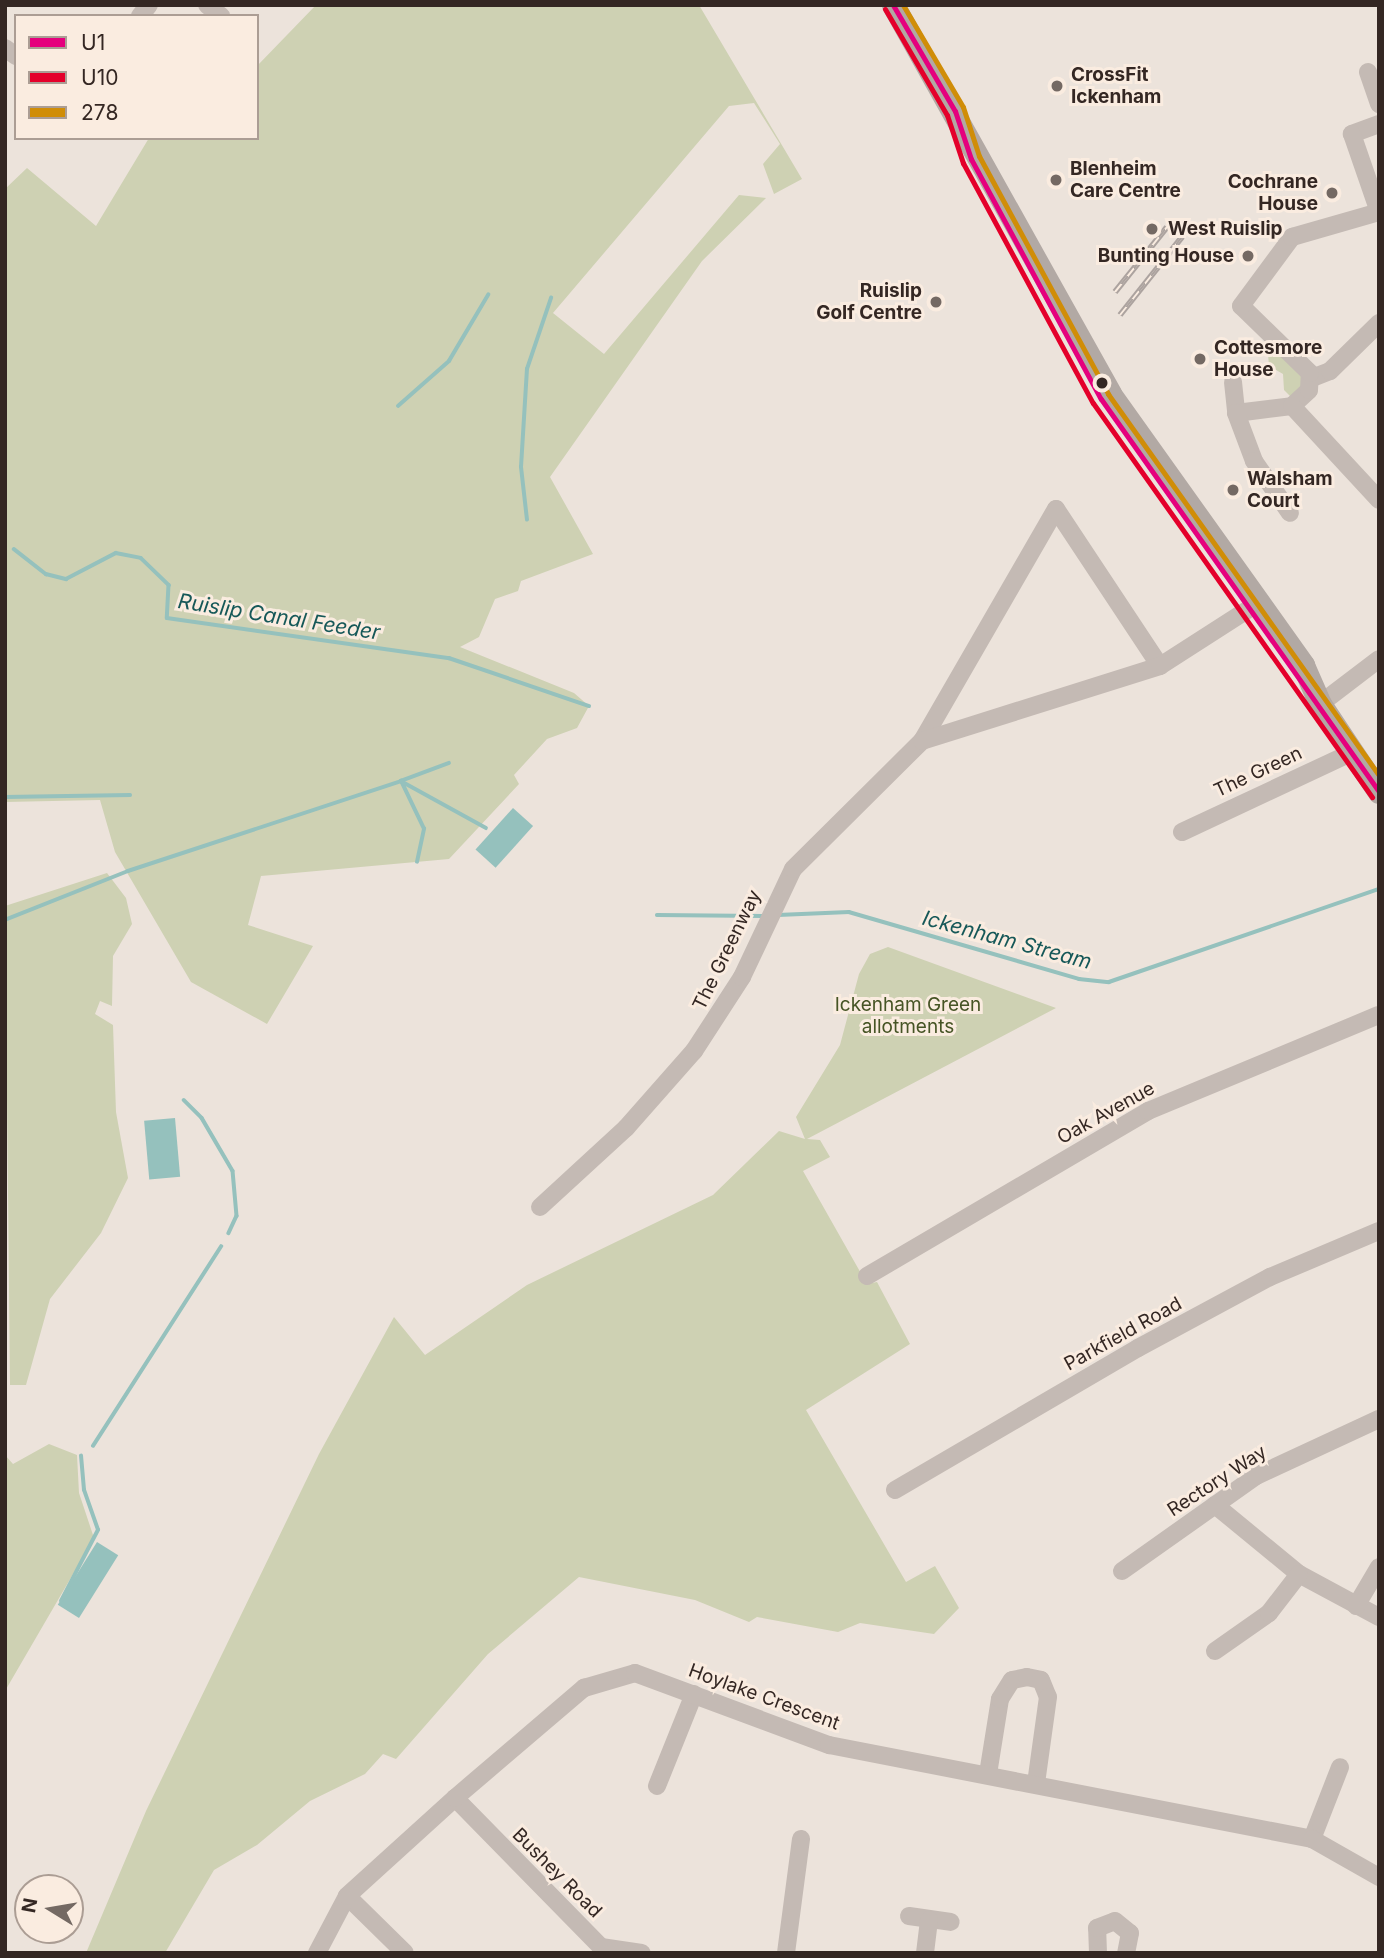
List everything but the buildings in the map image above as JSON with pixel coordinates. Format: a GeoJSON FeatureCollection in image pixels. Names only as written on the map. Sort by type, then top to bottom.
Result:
{"type":"FeatureCollection","features":[{"type":"Feature","properties":{"kind":"main road"},"geometry":{"type":"LineString","coordinates":[[893,5],[955,111],[971,159],[1095,378],[1253,606],[1298,685],[1320,704],[1379,792]]}},
{"type":"Feature","properties":{"kind":"street"},"geometry":{"type":"LineString","coordinates":[[1368,72],[1379,104]]}},
{"type":"Feature","properties":{"kind":"street"},"geometry":{"type":"LineString","coordinates":[[1312,378],[1241,306],[1292,237],[1379,212],[1352,134],[1379,124]]}},
{"type":"Feature","properties":{"kind":"street"},"geometry":{"type":"LineString","coordinates":[[1312,378],[1330,371],[1379,323]]}},
{"type":"Feature","properties":{"kind":"street"},"geometry":{"type":"LineString","coordinates":[[1236,413],[1292,406],[1309,390],[1312,378]]}},
{"type":"Feature","properties":{"kind":"street"},"geometry":{"type":"LineString","coordinates":[[1233,382],[1236,413],[1254,461],[1290,513]]}},
{"type":"Feature","properties":{"kind":"street"},"geometry":{"type":"LineString","coordinates":[[1292,406],[1379,500]]}},
{"type":"Feature","properties":{"kind":"street","name":"The Greenway"},"geometry":{"type":"LineString","coordinates":[[540,1207],[626,1128],[694,1051],[742,976],[768,916],[802,858],[922,741],[1056,509],[1160,666]]}},
{"type":"Feature","properties":{"kind":"street","name":"The Greenway"},"geometry":{"type":"LineString","coordinates":[[922,741],[1160,666],[1253,606]]}},
{"type":"Feature","properties":{"kind":"street"},"geometry":{"type":"LineString","coordinates":[[1320,704],[1379,659]]}},
{"type":"Feature","properties":{"kind":"street","name":"The Green"},"geometry":{"type":"LineString","coordinates":[[1182,832],[1353,752]]}},
{"type":"Feature","properties":{"kind":"street","name":"Oak Avenue"},"geometry":{"type":"LineString","coordinates":[[867,1276],[1148,1111],[1379,1015]]}},
{"type":"Feature","properties":{"kind":"street","name":"Parkfield Road"},"geometry":{"type":"LineString","coordinates":[[895,1490],[1138,1348],[1270,1277],[1379,1231]]}},
{"type":"Feature","properties":{"kind":"street","name":"Rectory Way"},"geometry":{"type":"LineString","coordinates":[[1122,1570],[1278,1464],[1379,1419]]}},
{"type":"Feature","properties":{"kind":"street"},"geometry":{"type":"LineString","coordinates":[[1215,1505],[1300,1574],[1379,1617]]}},
{"type":"Feature","properties":{"kind":"street"},"geometry":{"type":"LineString","coordinates":[[1356,1606],[1379,1567]]}},
{"type":"Feature","properties":{"kind":"street"},"geometry":{"type":"LineString","coordinates":[[1215,1651],[1269,1613],[1300,1574]]}},
{"type":"Feature","properties":{"kind":"street","name":"Hoylake Crescent"},"geometry":{"type":"LineString","coordinates":[[317,1953],[347,1896],[455,1798],[584,1688],[607,1677],[635,1674],[829,1745],[1036,1783],[1312,1839],[1379,1877]]}},
{"type":"Feature","properties":{"kind":"street"},"geometry":{"type":"LineString","coordinates":[[988,1774],[1000,1699],[1012,1679],[1027,1677],[1041,1680],[1048,1697],[1036,1783]]}},
{"type":"Feature","properties":{"kind":"street"},"geometry":{"type":"LineString","coordinates":[[657,1786],[694,1694]]}},
{"type":"Feature","properties":{"kind":"street"},"geometry":{"type":"LineString","coordinates":[[1312,1839],[1340,1767]]}},
{"type":"Feature","properties":{"kind":"street","name":"Bushey Road"},"geometry":{"type":"LineString","coordinates":[[455,1798],[601,1947],[642,1953]]}},
{"type":"Feature","properties":{"kind":"street"},"geometry":{"type":"LineString","coordinates":[[786,1953],[801,1839]]}},
{"type":"Feature","properties":{"kind":"street"},"geometry":{"type":"LineString","coordinates":[[347,1896],[405,1953]]}},
{"type":"Feature","properties":{"kind":"street"},"geometry":{"type":"LineString","coordinates":[[909,1916],[951,1922]]}},
{"type":"Feature","properties":{"kind":"street"},"geometry":{"type":"LineString","coordinates":[[925,1953],[929,1920]]}},
{"type":"Feature","properties":{"kind":"street"},"geometry":{"type":"LineString","coordinates":[[1098,1953],[1097,1928],[1115,1921],[1130,1933],[1126,1953]]}},
{"type":"Feature","properties":{"kind":"green space"},"geometry":{"type":"Polygon","coordinates":[[[316,5],[699,5],[802,179],[774,194],[763,164],[780,144],[754,103],[729,106],[553,313],[604,354],[739,195],[766,198],[702,261],[550,477],[593,554],[521,581],[518,591],[495,599],[479,637],[460,647],[574,693],[589,706],[577,728],[547,739],[514,775],[519,784],[449,859],[261,876],[248,925],[313,946],[267,1024],[191,982],[115,852],[100,800],[5,802],[5,189],[27,168],[96,226],[148,140],[259,140],[259,64],[316,5]]]}},
{"type":"Feature","properties":{"kind":"green space"},"geometry":{"type":"Polygon","coordinates":[[[1267,342],[1307,382],[1292,398],[1284,390],[1283,374],[1269,366],[1267,342]]]}},
{"type":"Feature","properties":{"kind":"green space"},"geometry":{"type":"Polygon","coordinates":[[[107,873],[126,898],[132,924],[113,956],[112,1006],[100,1001],[95,1014],[113,1025],[116,1112],[128,1178],[101,1233],[50,1299],[26,1385],[10,1385],[5,906],[107,873]]]}},
{"type":"Feature","properties":{"kind":"green space","name":"Ickenham Green allotments"},"geometry":{"type":"Polygon","coordinates":[[[888,947],[1056,1008],[807,1139],[820,1140],[830,1157],[803,1171],[867,1284],[877,1282],[910,1344],[806,1410],[906,1582],[935,1566],[959,1608],[934,1634],[860,1623],[838,1632],[757,1617],[749,1622],[695,1600],[579,1577],[488,1654],[396,1759],[383,1754],[365,1774],[310,1801],[257,1845],[214,1870],[165,1953],[86,1953],[146,1811],[319,1454],[394,1317],[425,1355],[527,1285],[713,1195],[779,1131],[805,1139],[796,1117],[840,1045],[859,974],[870,954],[888,947]]]}},
{"type":"Feature","properties":{"kind":"green space"},"geometry":{"type":"Polygon","coordinates":[[[49,1444],[77,1455],[79,1493],[94,1538],[5,1691],[5,1455],[13,1464],[49,1444]]]}},
{"type":"Feature","properties":{"kind":"water"},"geometry":{"type":"Polygon","coordinates":[[[513,808],[533,826],[496,868],[476,850],[513,808]]]}},
{"type":"Feature","properties":{"kind":"water"},"geometry":{"type":"Polygon","coordinates":[[[175,1118],[180,1177],[149,1179],[144,1121],[175,1118]]]}},
{"type":"Feature","properties":{"kind":"water"},"geometry":{"type":"Polygon","coordinates":[[[97,1542],[118,1555],[79,1618],[58,1605],[97,1542]]]}},
{"type":"Feature","properties":{"kind":"waterway"},"geometry":{"type":"LineString","coordinates":[[398,406],[449,361],[488,295]]}},
{"type":"Feature","properties":{"kind":"waterway"},"geometry":{"type":"LineString","coordinates":[[527,520],[521,467],[527,369],[551,298]]}},
{"type":"Feature","properties":{"kind":"waterway","name":"Ruislip Canal Feeder"},"geometry":{"type":"LineString","coordinates":[[14,549],[46,574],[66,579],[116,553],[141,558],[169,585],[167,618],[449,658],[589,706]]}},
{"type":"Feature","properties":{"kind":"waterway"},"geometry":{"type":"LineString","coordinates":[[417,862],[424,829],[401,781],[449,763]]}},
{"type":"Feature","properties":{"kind":"waterway"},"geometry":{"type":"LineString","coordinates":[[5,920],[128,871],[401,781],[486,828]]}},
{"type":"Feature","properties":{"kind":"waterway"},"geometry":{"type":"LineString","coordinates":[[5,797],[130,795]]}},
{"type":"Feature","properties":{"kind":"waterway","name":"Ickenham Stream"},"geometry":{"type":"LineString","coordinates":[[778,915],[849,912],[1079,979],[1109,982],[1379,889]]}},
{"type":"Feature","properties":{"kind":"waterway","name":"Ickenham Stream"},"geometry":{"type":"LineString","coordinates":[[657,915],[763,916]]}},
{"type":"Feature","properties":{"kind":"waterway"},"geometry":{"type":"LineString","coordinates":[[184,1100],[202,1118],[233,1171],[237,1216],[229,1233]]}},
{"type":"Feature","properties":{"kind":"waterway"},"geometry":{"type":"LineString","coordinates":[[93,1446],[221,1247]]}},
{"type":"Feature","properties":{"kind":"waterway"},"geometry":{"type":"LineString","coordinates":[[61,1601],[98,1530],[84,1490],[81,1456]]}},
{"type":"Feature","properties":{"kind":"railway"},"geometry":{"type":"LineString","coordinates":[[1115,292],[1167,227]]}},
{"type":"Feature","properties":{"kind":"railway"},"geometry":{"type":"LineString","coordinates":[[1120,315],[1182,237]]}},
{"type":"Feature","properties":{"kind":"transit line","name":"U1"},"geometry":{"type":"LineString","coordinates":[[893,5],[955,111],[971,159],[1101,399],[1379,792]]}},
{"type":"Feature","properties":{"kind":"transit line","name":"278"},"geometry":{"type":"LineString","coordinates":[[903,5],[963,107],[979,156],[1108,394],[1379,776]]}},
{"type":"Feature","properties":{"kind":"transit line","name":"U10"},"geometry":{"type":"LineString","coordinates":[[885,9],[947,115],[963,163],[1093,403],[1372,797]]}},
{"type":"Feature","properties":{"kind":"place","name":"CrossFit Ickenham"},"geometry":{"type":"Point","coordinates":[1057,86]}},
{"type":"Feature","properties":{"kind":"place","name":"Blenheim Care Centre"},"geometry":{"type":"Point","coordinates":[1056,180]}},
{"type":"Feature","properties":{"kind":"place","name":"Cochrane House"},"geometry":{"type":"Point","coordinates":[1332,193]}},
{"type":"Feature","properties":{"kind":"place","name":"West Ruislip"},"geometry":{"type":"Point","coordinates":[1152,229]}},
{"type":"Feature","properties":{"kind":"place","name":"Bunting House"},"geometry":{"type":"Point","coordinates":[1248,256]}},
{"type":"Feature","properties":{"kind":"place","name":"Ruislip Golf Centre"},"geometry":{"type":"Point","coordinates":[936,302]}},
{"type":"Feature","properties":{"kind":"place","name":"Cottesmore House"},"geometry":{"type":"Point","coordinates":[1200,359]}},
{"type":"Feature","properties":{"kind":"place","name":"Walsham Court"},"geometry":{"type":"Point","coordinates":[1233,490]}}]}
